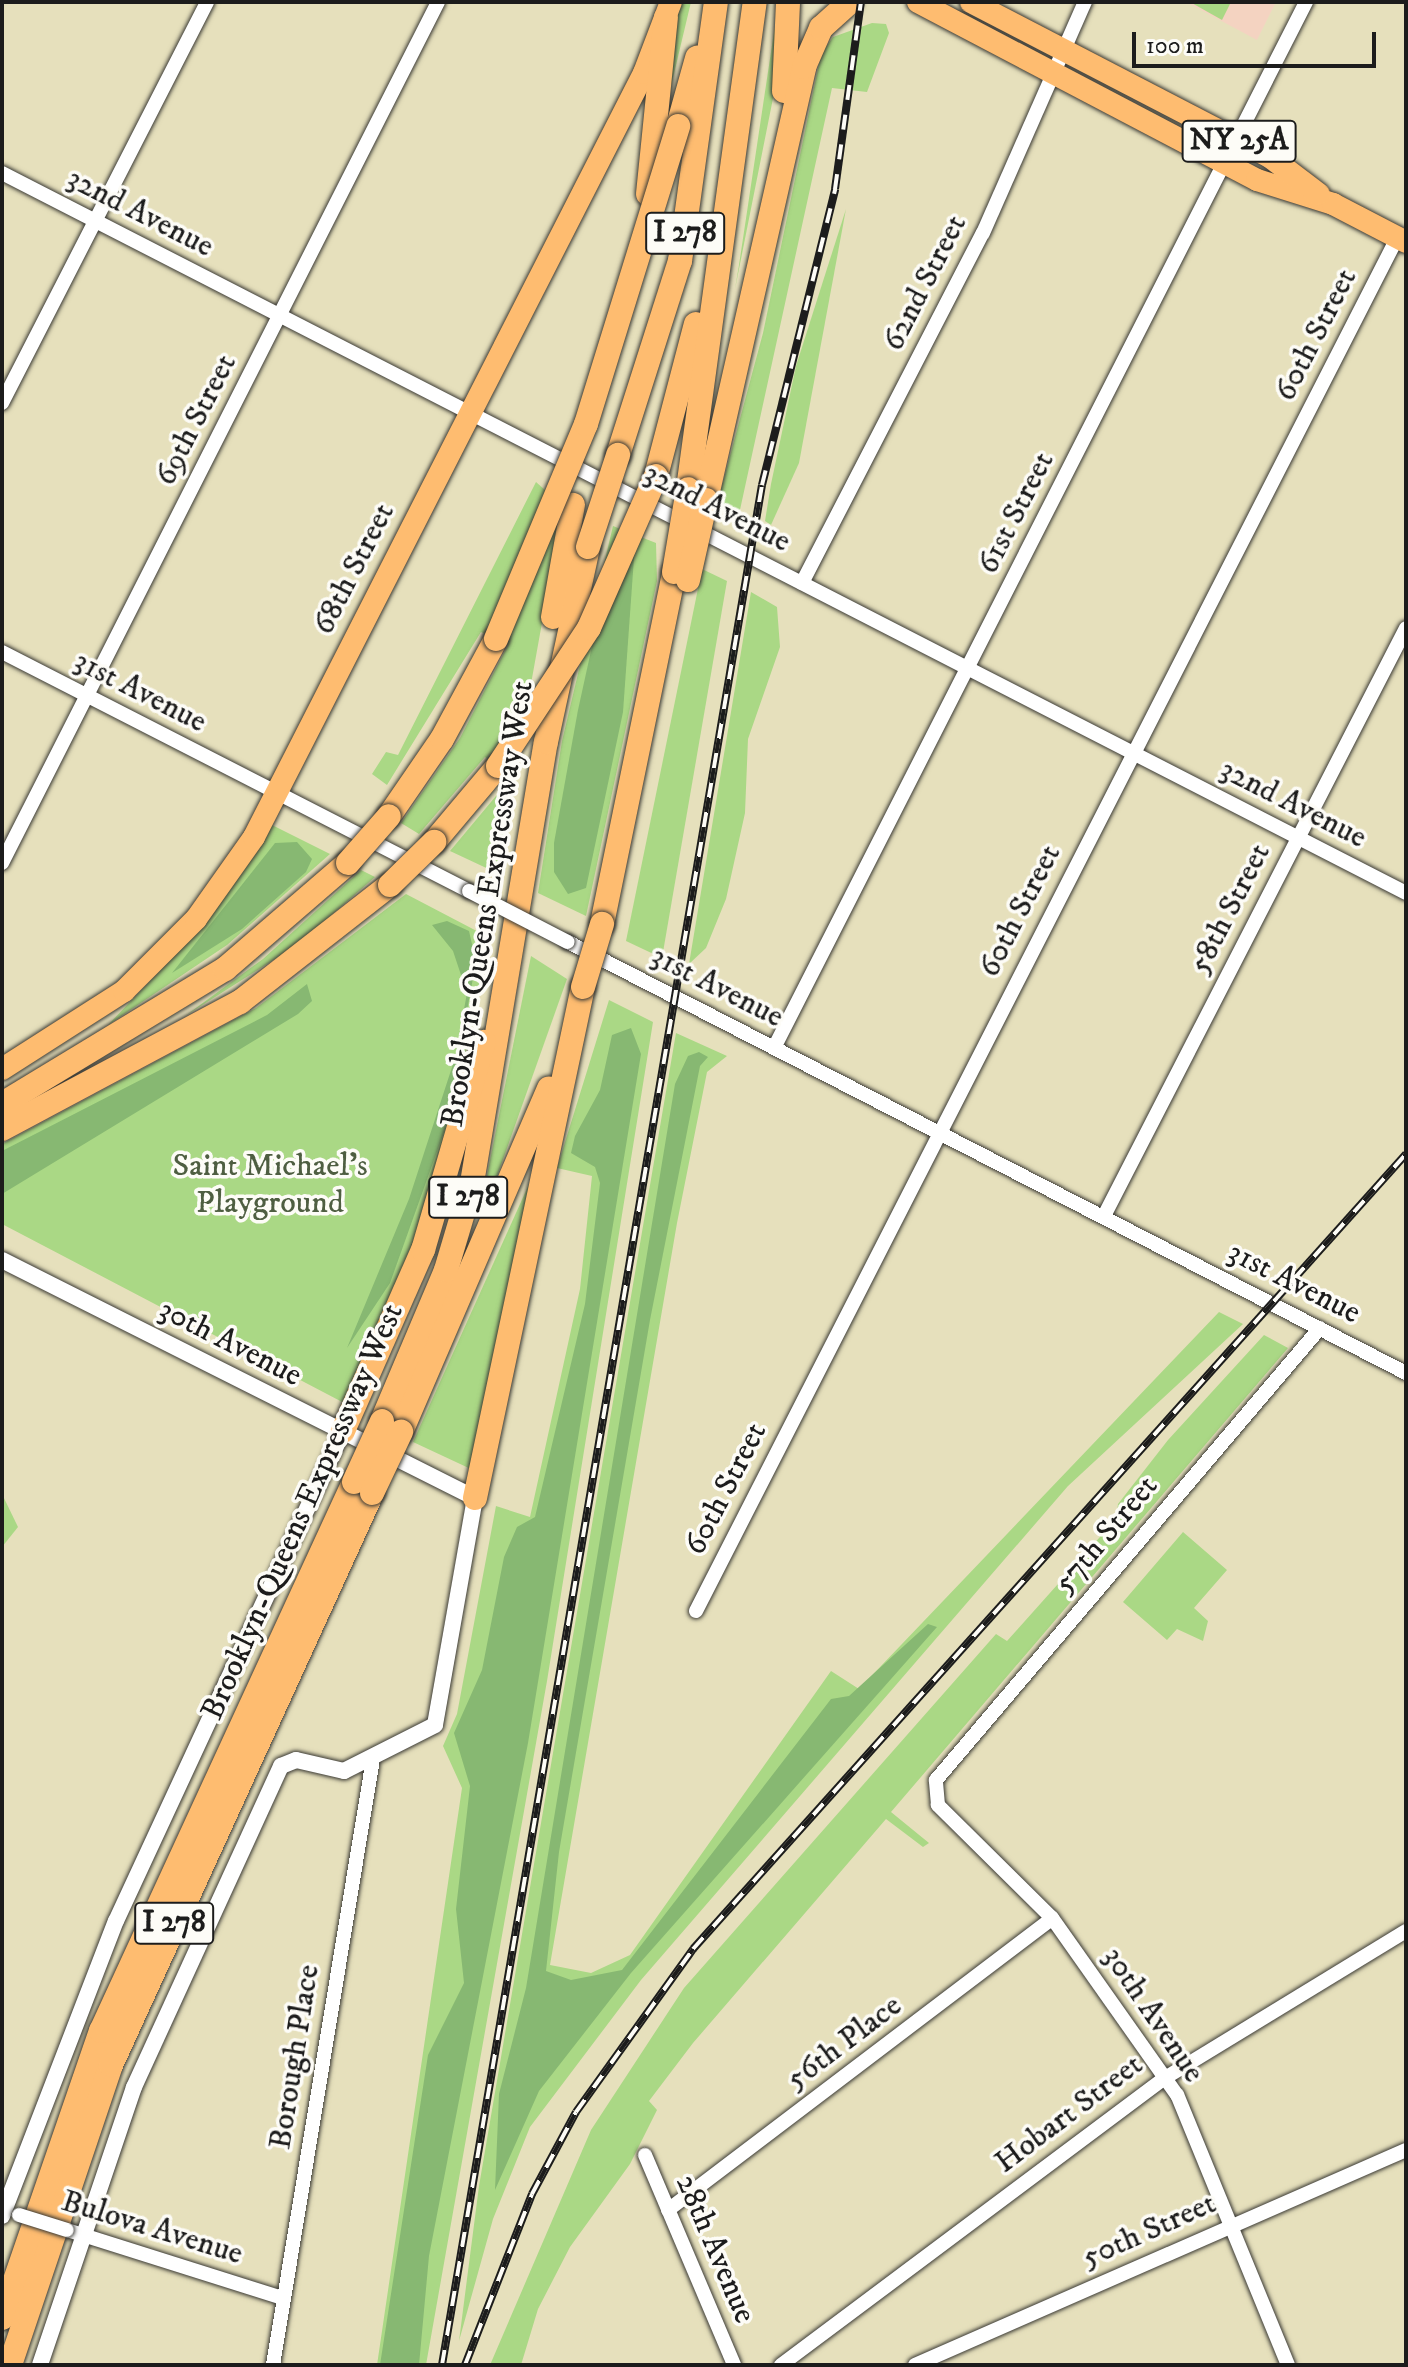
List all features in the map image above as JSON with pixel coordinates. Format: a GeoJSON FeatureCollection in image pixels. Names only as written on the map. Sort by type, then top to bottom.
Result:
{"type":"FeatureCollection","features":[{"type":"Feature","properties":{"kind":"highway"},"geometry":{"type":"LineString","coordinates":[[2,1104],[214,977],[348,863],[389,816],[442,739],[496,639],[606,369],[715,2]]}},
{"type":"Feature","properties":{"kind":"highway","name":"Brooklyn-Queens Expressway West"},"geometry":{"type":"LineString","coordinates":[[391,1426],[464,1212],[512,960],[546,742],[588,547],[680,261],[715,2]]}},
{"type":"Feature","properties":{"kind":"highway","name":"I 278"},"geometry":{"type":"LineString","coordinates":[[722,217],[755,2]]}},
{"type":"Feature","properties":{"kind":"highway"},"geometry":{"type":"LineString","coordinates":[[777,181],[788,2]]}},
{"type":"Feature","properties":{"kind":"highway"},"geometry":{"type":"LineString","coordinates":[[697,495],[808,52],[850,2]]}},
{"type":"Feature","properties":{"kind":"highway"},"geometry":{"type":"LineString","coordinates":[[546,742],[550,634],[573,505],[653,172],[668,7]]}},
{"type":"Feature","properties":{"kind":"highway"},"geometry":{"type":"LineString","coordinates":[[2,1129],[240,1002],[390,885],[434,842],[498,766],[589,628],[656,476],[722,217]]}},
{"type":"Feature","properties":{"kind":"highway","name":"Brooklyn-Queens Expressway West"},"geometry":{"type":"LineString","coordinates":[[10,2365],[111,2065],[391,1426],[514,1179],[583,987],[602,924],[650,717],[697,495],[722,217]]}},
{"type":"Feature","properties":{"kind":"highway"},"geometry":{"type":"LineString","coordinates":[[343,1431],[423,1250],[512,960]]}},
{"type":"Feature","properties":{"kind":"highway"},"geometry":{"type":"LineString","coordinates":[[475,1498],[583,987]]}},
{"type":"Feature","properties":{"kind":"highway","name":"Brooklyn-Queens Expressway West"},"geometry":{"type":"LineString","coordinates":[[2,2318],[101,2031],[363,1488]]}},
{"type":"Feature","properties":{"kind":"main road","name":"NY 25A"},"geometry":{"type":"LineString","coordinates":[[918,2],[1223,163],[1333,204]]}},
{"type":"Feature","properties":{"kind":"main road","name":"NY 25A"},"geometry":{"type":"LineString","coordinates":[[971,2],[1235,139],[1333,204],[1402,240]]}},
{"type":"Feature","properties":{"kind":"main road","name":"68th Street"},"geometry":{"type":"LineString","coordinates":[[2,1069],[87,1019],[162,956],[223,884],[277,793],[668,7]]}},
{"type":"Feature","properties":{"kind":"street"},"geometry":{"type":"LineString","coordinates":[[2,403],[207,2]]}},
{"type":"Feature","properties":{"kind":"street","name":"69th Street"},"geometry":{"type":"LineString","coordinates":[[2,863],[438,2]]}},
{"type":"Feature","properties":{"kind":"street","name":"62nd Street"},"geometry":{"type":"LineString","coordinates":[[802,583],[983,233],[1085,2]]}},
{"type":"Feature","properties":{"kind":"street","name":"61st Street"},"geometry":{"type":"LineString","coordinates":[[774,1048],[1306,2]]}},
{"type":"Feature","properties":{"kind":"street","name":"32nd Avenue"},"geometry":{"type":"LineString","coordinates":[[2,173],[1406,893]]}},
{"type":"Feature","properties":{"kind":"street","name":"60th Street"},"geometry":{"type":"LineString","coordinates":[[696,1611],[1132,752],[1402,240]]}},
{"type":"Feature","properties":{"kind":"street","name":"58th Street"},"geometry":{"type":"LineString","coordinates":[[1104,1216],[1406,628]]}},
{"type":"Feature","properties":{"kind":"street","name":"31st Avenue"},"geometry":{"type":"LineString","coordinates":[[2,652],[1406,1373]]}},
{"type":"Feature","properties":{"kind":"street","name":"30th Avenue"},"geometry":{"type":"LineString","coordinates":[[2,1260],[475,1498]]}},
{"type":"Feature","properties":{"kind":"street","name":"57th Street"},"geometry":{"type":"LineString","coordinates":[[936,1780],[1320,1328]]}},
{"type":"Feature","properties":{"kind":"street","name":"Brooklyn-Queens Expressway West"},"geometry":{"type":"LineString","coordinates":[[8,2214],[116,1921],[343,1431]]}},
{"type":"Feature","properties":{"kind":"street"},"geometry":{"type":"LineString","coordinates":[[40,2365],[74,2233],[134,2087],[281,1766],[307,1761],[344,1771],[435,1725],[475,1498]]}},
{"type":"Feature","properties":{"kind":"street","name":"Borough Place"},"geometry":{"type":"LineString","coordinates":[[273,2365],[373,1759]]}},
{"type":"Feature","properties":{"kind":"street","name":"30th Avenue"},"geometry":{"type":"LineString","coordinates":[[936,1780],[938,1805],[1052,1918],[1165,2078],[1288,2365]]}},
{"type":"Feature","properties":{"kind":"street","name":"56th Place"},"geometry":{"type":"LineString","coordinates":[[668,2210],[1052,1918]]}},
{"type":"Feature","properties":{"kind":"street","name":"Hobart Street"},"geometry":{"type":"LineString","coordinates":[[781,2365],[1165,2078],[1406,1931]]}},
{"type":"Feature","properties":{"kind":"street","name":"50th Street"},"geometry":{"type":"LineString","coordinates":[[915,2365],[1406,2150]]}},
{"type":"Feature","properties":{"kind":"street","name":"28th Avenue"},"geometry":{"type":"LineString","coordinates":[[645,2155],[734,2365]]}},
{"type":"Feature","properties":{"kind":"street","name":"Bulova Avenue"},"geometry":{"type":"LineString","coordinates":[[8,2214],[283,2298]]}},
{"type":"Feature","properties":{"kind":"shaded area"},"geometry":{"type":"Polygon","coordinates":[[[1186,2],[1276,2],[1257,40],[1186,2]]]}},
{"type":"Feature","properties":{"kind":"green space"},"geometry":{"type":"Polygon","coordinates":[[[677,2],[691,2],[662,124],[677,2]]]}},
{"type":"Feature","properties":{"kind":"green space"},"geometry":{"type":"Polygon","coordinates":[[[1190,2],[1231,2],[1222,20],[1190,2]]]}},
{"type":"Feature","properties":{"kind":"green space"},"geometry":{"type":"Polygon","coordinates":[[[777,12],[783,48],[735,289],[739,265],[777,12]]]}},
{"type":"Feature","properties":{"kind":"green space"},"geometry":{"type":"Polygon","coordinates":[[[872,23],[886,24],[889,33],[867,92],[832,88],[738,519],[716,508],[763,333],[821,54],[833,37],[872,23]]]}},
{"type":"Feature","properties":{"kind":"green space"},"geometry":{"type":"Polygon","coordinates":[[[846,209],[799,463],[771,525],[765,521],[796,366],[846,209]]]}},
{"type":"Feature","properties":{"kind":"green space"},"geometry":{"type":"Polygon","coordinates":[[[536,482],[563,506],[497,873],[450,851],[511,778],[485,757],[419,834],[401,823],[460,738],[508,645],[481,632],[387,785],[372,774],[386,752],[398,755],[536,482]]]}},
{"type":"Feature","properties":{"kind":"green space"},"geometry":{"type":"Polygon","coordinates":[[[613,526],[656,543],[657,581],[586,916],[538,893],[562,741],[613,526]]]}},
{"type":"Feature","properties":{"kind":"green space"},"geometry":{"type":"Polygon","coordinates":[[[635,544],[623,712],[586,888],[568,894],[554,872],[554,843],[578,710],[596,628],[635,544]]]}},
{"type":"Feature","properties":{"kind":"green space"},"geometry":{"type":"Polygon","coordinates":[[[702,569],[727,581],[662,958],[626,941],[702,569]]]}},
{"type":"Feature","properties":{"kind":"green space"},"geometry":{"type":"Polygon","coordinates":[[[751,592],[777,607],[780,647],[748,739],[745,813],[726,899],[706,948],[689,964],[751,592]]]}},
{"type":"Feature","properties":{"kind":"green space"},"geometry":{"type":"Polygon","coordinates":[[[272,825],[330,854],[227,945],[108,1025],[210,918],[272,825]]]}},
{"type":"Feature","properties":{"kind":"green space"},"geometry":{"type":"Polygon","coordinates":[[[297,842],[312,859],[306,872],[242,929],[172,973],[275,843],[297,842]]]}},
{"type":"Feature","properties":{"kind":"green space"},"geometry":{"type":"Polygon","coordinates":[[[361,870],[375,877],[297,945],[185,1016],[263,959],[361,870]]]}},
{"type":"Feature","properties":{"kind":"green space","name":"Saint Michael's Playground"},"geometry":{"type":"Polygon","coordinates":[[[406,894],[492,939],[427,1217],[346,1404],[2,1224],[2,1144],[256,1008],[406,894]]]}},
{"type":"Feature","properties":{"kind":"green space"},"geometry":{"type":"Polygon","coordinates":[[[447,921],[469,931],[476,962],[445,1129],[390,1283],[347,1348],[409,1199],[455,1058],[467,993],[453,951],[432,925],[447,921]]]}},
{"type":"Feature","properties":{"kind":"green space"},"geometry":{"type":"Polygon","coordinates":[[[531,956],[567,979],[484,1213],[480,1210],[531,956]]]}},
{"type":"Feature","properties":{"kind":"green space"},"geometry":{"type":"Polygon","coordinates":[[[307,984],[312,1001],[298,1014],[2,1194],[2,1151],[267,1015],[307,984]]]}},
{"type":"Feature","properties":{"kind":"green space"},"geometry":{"type":"Polygon","coordinates":[[[609,1000],[653,1022],[547,1681],[426,2365],[377,2365],[462,1788],[443,1746],[457,1714],[496,1506],[530,1517],[580,1289],[592,1176],[557,1168],[609,1000]]]}},
{"type":"Feature","properties":{"kind":"green space"},"geometry":{"type":"Polygon","coordinates":[[[631,1028],[641,1054],[528,1743],[429,2256],[419,2365],[380,2365],[428,2055],[464,1983],[456,1909],[470,1786],[454,1733],[482,1670],[504,1557],[517,1527],[535,1517],[585,1304],[600,1183],[595,1167],[571,1153],[575,1136],[600,1090],[612,1035],[631,1028]]]}},
{"type":"Feature","properties":{"kind":"green space"},"geometry":{"type":"Polygon","coordinates":[[[676,1033],[727,1056],[707,1072],[677,1223],[550,1965],[591,1973],[630,1955],[831,1671],[859,1689],[1219,1312],[1243,1324],[1068,1486],[641,1980],[530,2127],[493,2219],[459,2341],[479,2186],[676,1033]]]}},
{"type":"Feature","properties":{"kind":"green space"},"geometry":{"type":"Polygon","coordinates":[[[699,1052],[708,1057],[700,1066],[650,1320],[559,1852],[546,1971],[571,1980],[622,1970],[831,1699],[849,1696],[928,1624],[937,1627],[631,1973],[539,2091],[495,2190],[499,2094],[526,1988],[675,1084],[688,1056],[699,1052]]]}},
{"type":"Feature","properties":{"kind":"green space"},"geometry":{"type":"Polygon","coordinates":[[[538,1164],[473,1470],[413,1442],[538,1164]]]}},
{"type":"Feature","properties":{"kind":"green space"},"geometry":{"type":"Polygon","coordinates":[[[1264,1335],[1288,1348],[891,1812],[929,1843],[923,1847],[886,1819],[693,2043],[649,2101],[657,2110],[630,2164],[570,2247],[538,2309],[521,2365],[490,2365],[591,2130],[684,1988],[996,1634],[1007,1641],[1116,1519],[1118,1504],[1168,1440],[1264,1335]]]}},
{"type":"Feature","properties":{"kind":"green space"},"geometry":{"type":"Polygon","coordinates":[[[2,1494],[18,1527],[2,1547],[2,1494]]]}},
{"type":"Feature","properties":{"kind":"green space"},"geometry":{"type":"Polygon","coordinates":[[[1183,1532],[1227,1570],[1194,1608],[1208,1621],[1203,1641],[1177,1629],[1167,1640],[1123,1602],[1183,1532]]]}},
{"type":"Feature","properties":{"kind":"railway"},"geometry":{"type":"LineString","coordinates":[[442,2365],[762,485],[835,189],[861,2]]}},
{"type":"Feature","properties":{"kind":"railway"},"geometry":{"type":"LineString","coordinates":[[465,2365],[532,2194],[576,2112],[693,1949],[1406,1154]]}}]}
